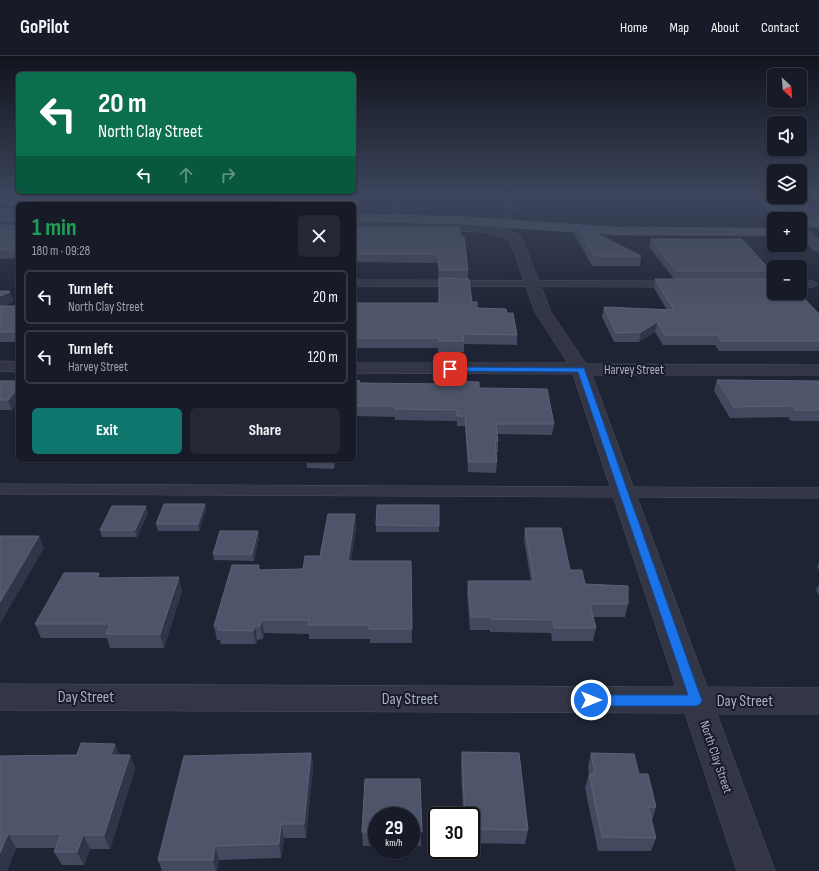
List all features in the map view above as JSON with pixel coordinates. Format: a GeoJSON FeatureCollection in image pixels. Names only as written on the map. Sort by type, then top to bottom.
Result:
{"type":"FeatureCollection","features":[{"type":"Feature","properties":{"kind":"main road"},"geometry":{"type":"LineString","coordinates":[[807,236],[819,247]]}},
{"type":"Feature","properties":{"kind":"street","name":"North Clay Street"},"geometry":{"type":"LineString","coordinates":[[509,235],[516,239],[519,244],[531,283],[543,312],[581,370],[756,871]]}},
{"type":"Feature","properties":{"kind":"street"},"geometry":{"type":"LineString","coordinates":[[0,366],[16,366]]}},
{"type":"Feature","properties":{"kind":"street","name":"Harvey Street"},"geometry":{"type":"LineString","coordinates":[[356,368],[819,370]]}},
{"type":"Feature","properties":{"kind":"street","name":"Day Street"},"geometry":{"type":"LineString","coordinates":[[0,697],[819,702]]}},
{"type":"Feature","properties":{"kind":"lane"},"geometry":{"type":"LineString","coordinates":[[356,282],[688,284]]}},
{"type":"Feature","properties":{"kind":"lane"},"geometry":{"type":"LineString","coordinates":[[807,284],[813,284]]}},
{"type":"Feature","properties":{"kind":"lane"},"geometry":{"type":"LineString","coordinates":[[0,489],[819,493]]}},
{"type":"Feature","properties":{"kind":"building"},"geometry":{"type":"Polygon","coordinates":[[[0,235],[16,235],[16,250],[0,250],[0,235]]]}},
{"type":"Feature","properties":{"kind":"building"},"geometry":{"type":"Polygon","coordinates":[[[356,235],[461,235],[461,237],[464,237],[468,270],[439,270],[438,254],[356,254],[356,235]]]}},
{"type":"Feature","properties":{"kind":"building"},"geometry":{"type":"Polygon","coordinates":[[[582,235],[600,235],[641,256],[594,256],[582,235]]]}},
{"type":"Feature","properties":{"kind":"building"},"geometry":{"type":"Polygon","coordinates":[[[651,239],[742,239],[767,267],[767,271],[676,271],[651,239]]]}},
{"type":"Feature","properties":{"kind":"building"},"geometry":{"type":"Polygon","coordinates":[[[439,278],[469,279],[472,302],[477,302],[477,308],[506,309],[507,313],[513,313],[517,335],[463,334],[464,341],[438,341],[438,338],[356,338],[356,303],[439,303],[439,278]]]}},
{"type":"Feature","properties":{"kind":"building"},"geometry":{"type":"Polygon","coordinates":[[[655,279],[767,279],[767,300],[806,300],[819,314],[819,341],[721,341],[717,335],[665,335],[657,322],[641,332],[616,333],[604,307],[674,310],[655,279]]]}},
{"type":"Feature","properties":{"kind":"building"},"geometry":{"type":"Polygon","coordinates":[[[0,291],[9,291],[10,292],[0,296],[0,291]]]}},
{"type":"Feature","properties":{"kind":"building"},"geometry":{"type":"Polygon","coordinates":[[[0,306],[16,306],[16,332],[0,332],[0,306]]]}},
{"type":"Feature","properties":{"kind":"building"},"geometry":{"type":"Polygon","coordinates":[[[356,380],[360,381],[359,383],[445,384],[445,381],[479,382],[479,388],[547,389],[554,424],[496,424],[498,441],[495,441],[497,462],[469,462],[465,416],[457,416],[457,410],[395,409],[395,406],[356,406],[356,380]]]}},
{"type":"Feature","properties":{"kind":"building"},"geometry":{"type":"Polygon","coordinates":[[[717,380],[819,381],[819,410],[795,410],[792,406],[734,407],[717,380]]]}},
{"type":"Feature","properties":{"kind":"building"},"geometry":{"type":"Polygon","coordinates":[[[0,381],[16,381],[16,390],[8,400],[0,400],[0,381]]]}},
{"type":"Feature","properties":{"kind":"building"},"geometry":{"type":"Polygon","coordinates":[[[164,504],[205,504],[198,524],[156,524],[164,504]]]}},
{"type":"Feature","properties":{"kind":"building"},"geometry":{"type":"Polygon","coordinates":[[[377,505],[439,505],[439,526],[376,525],[377,505]]]}},
{"type":"Feature","properties":{"kind":"building"},"geometry":{"type":"Polygon","coordinates":[[[112,506],[146,506],[135,530],[100,530],[112,506]]]}},
{"type":"Feature","properties":{"kind":"building"},"geometry":{"type":"Polygon","coordinates":[[[328,514],[355,514],[348,561],[411,561],[412,629],[369,629],[369,625],[308,625],[309,620],[262,620],[260,626],[255,626],[253,631],[218,630],[219,626],[214,626],[232,565],[259,565],[258,570],[303,569],[305,556],[320,556],[328,514]]]}},
{"type":"Feature","properties":{"kind":"building"},"geometry":{"type":"Polygon","coordinates":[[[525,528],[561,528],[570,570],[582,570],[585,584],[628,586],[628,604],[590,604],[596,628],[554,628],[553,620],[491,619],[491,617],[471,617],[468,581],[534,581],[525,528]]]}},
{"type":"Feature","properties":{"kind":"building"},"geometry":{"type":"Polygon","coordinates":[[[220,531],[258,531],[252,554],[213,554],[220,531]]]}},
{"type":"Feature","properties":{"kind":"building"},"geometry":{"type":"Polygon","coordinates":[[[0,536],[39,536],[0,602],[0,536]]]}},
{"type":"Feature","properties":{"kind":"building"},"geometry":{"type":"Polygon","coordinates":[[[64,573],[99,573],[97,578],[179,577],[160,634],[106,634],[110,624],[35,624],[64,573]]]}},
{"type":"Feature","properties":{"kind":"building"},"geometry":{"type":"Polygon","coordinates":[[[81,743],[115,744],[111,755],[130,755],[104,835],[83,835],[77,852],[54,852],[61,834],[8,834],[0,853],[0,756],[77,755],[81,743]]]}},
{"type":"Feature","properties":{"kind":"building"},"geometry":{"type":"Polygon","coordinates":[[[462,752],[519,753],[528,830],[480,829],[480,807],[465,807],[462,752]]]}},
{"type":"Feature","properties":{"kind":"building"},"geometry":{"type":"Polygon","coordinates":[[[311,753],[304,824],[281,824],[279,844],[215,846],[213,860],[158,860],[184,756],[311,753]]]}},
{"type":"Feature","properties":{"kind":"building"},"geometry":{"type":"Polygon","coordinates":[[[591,753],[634,754],[639,774],[648,774],[656,807],[648,807],[656,838],[602,837],[589,774],[595,774],[591,753]]]}},
{"type":"Feature","properties":{"kind":"building"},"geometry":{"type":"Polygon","coordinates":[[[365,779],[420,779],[422,832],[420,832],[420,807],[368,807],[368,832],[362,832],[365,779]]]}},
{"type":"Feature","properties":{"kind":"route"},"geometry":{"type":"LineString","coordinates":[[450,369],[581,370],[696,701],[591,700]]}}]}
